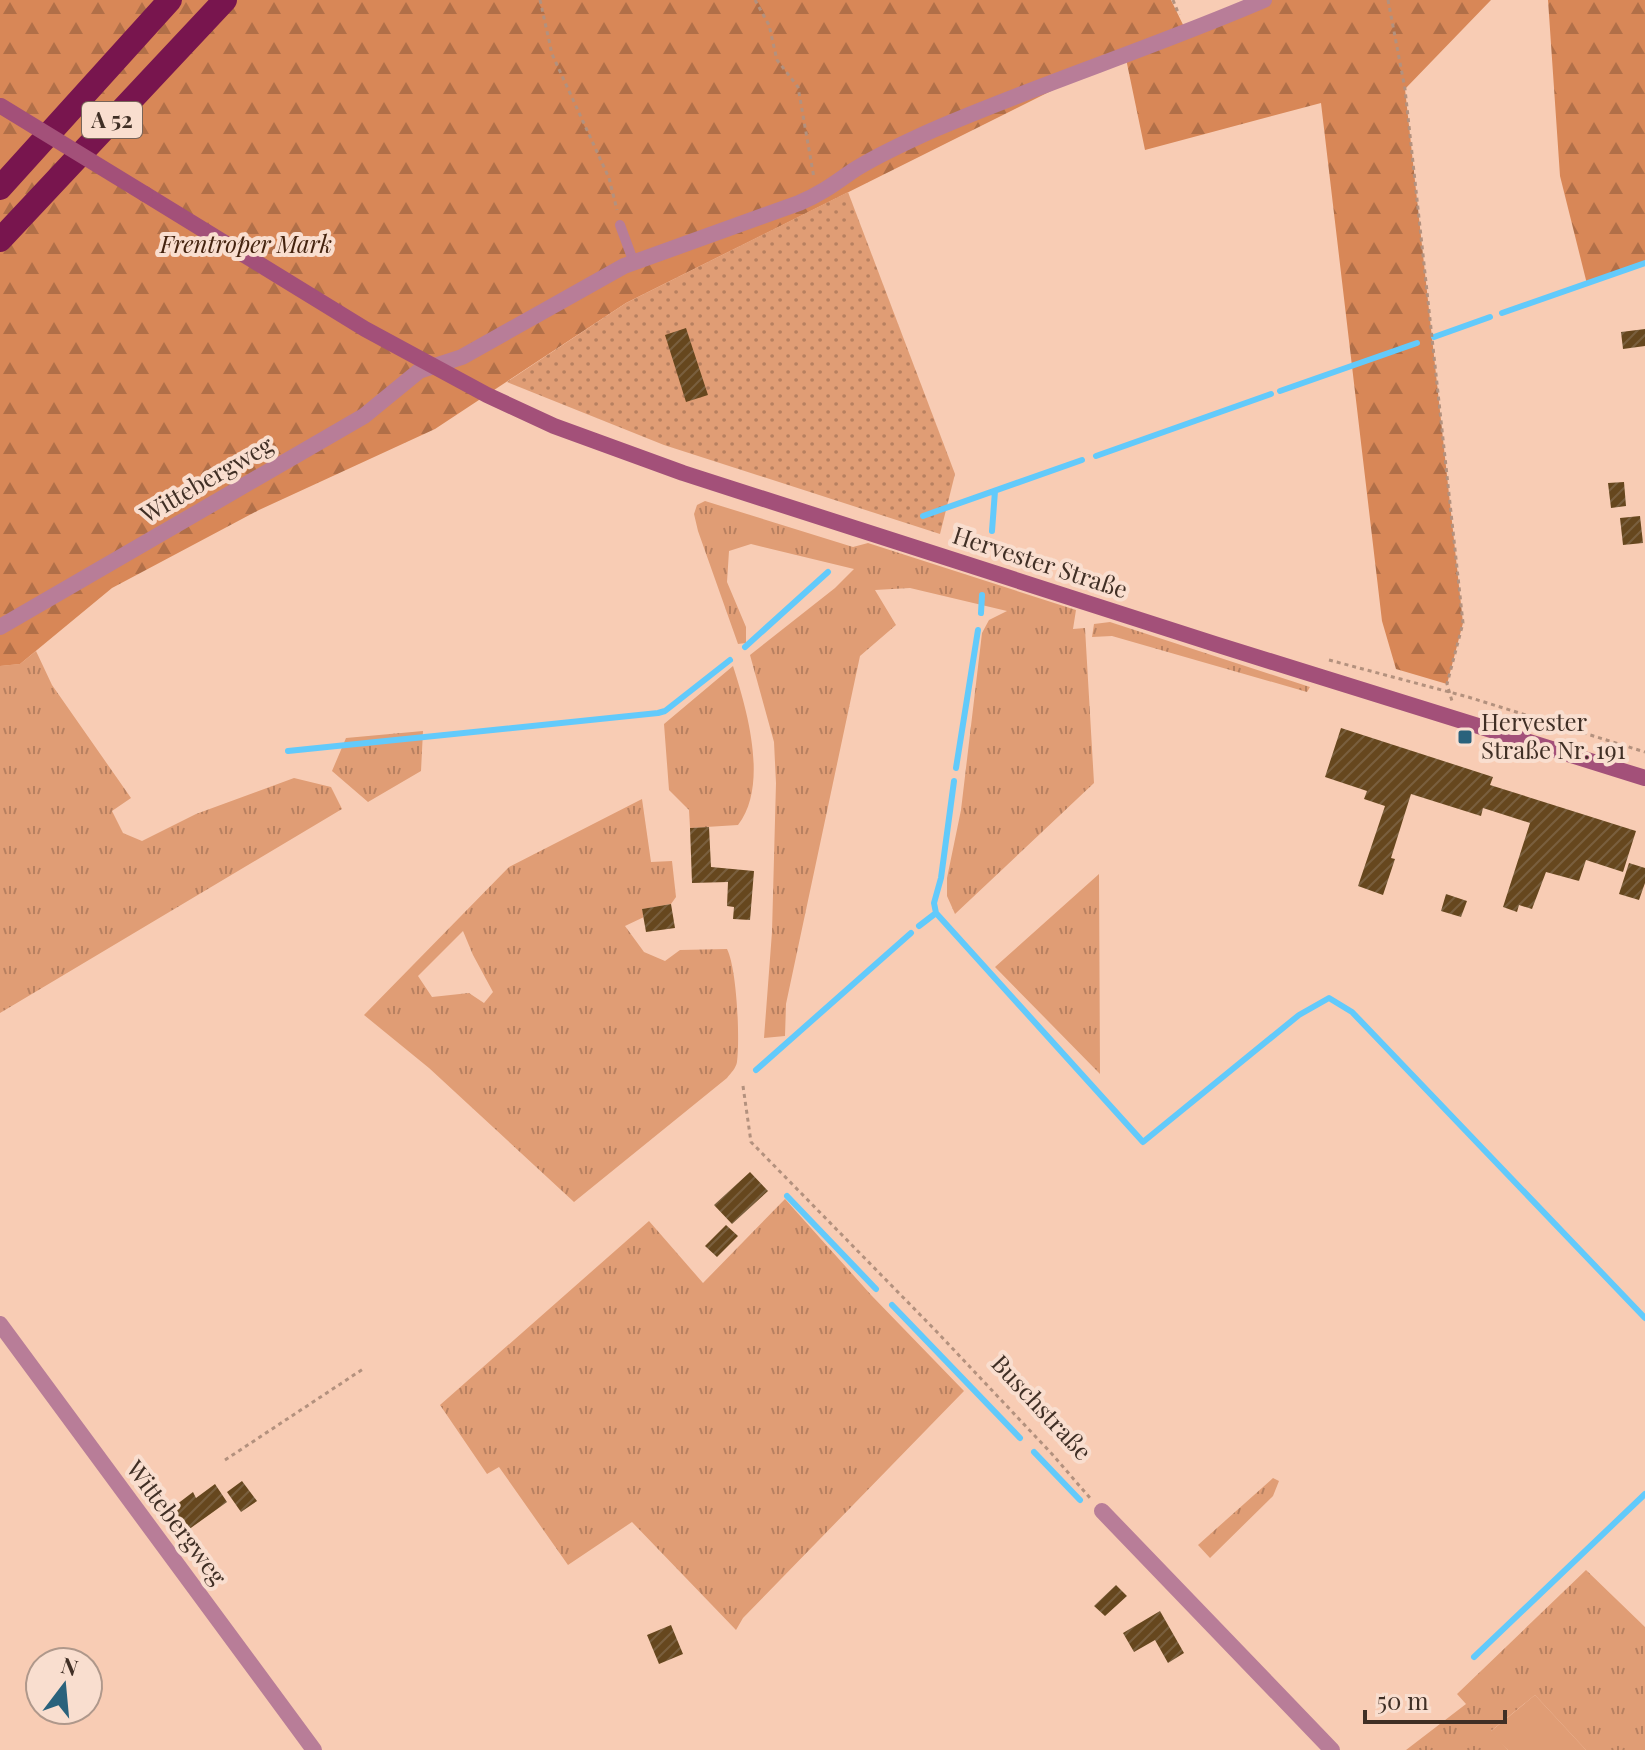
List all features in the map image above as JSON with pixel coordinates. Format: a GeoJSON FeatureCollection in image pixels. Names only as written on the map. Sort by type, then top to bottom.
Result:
{"type":"FeatureCollection","features":[{"type":"Feature","properties":{"kind":"highway","name":"A 52"},"geometry":{"type":"LineString","coordinates":[[0,188],[170,0]]}},
{"type":"Feature","properties":{"kind":"highway","name":"A 52"},"geometry":{"type":"LineString","coordinates":[[0,240],[225,0]]}},
{"type":"Feature","properties":{"kind":"main road","name":"Hervester Straße"},"geometry":{"type":"LineString","coordinates":[[1,106],[365,329],[431,366],[554,426],[683,473],[1230,649],[1645,778]]}},
{"type":"Feature","properties":{"kind":"street"},"geometry":{"type":"LineString","coordinates":[[431,366],[462,357],[634,263],[821,194],[879,156],[934,130],[1125,54],[1187,33],[1264,0]]}},
{"type":"Feature","properties":{"kind":"street","name":"Wittebergweg"},"geometry":{"type":"LineString","coordinates":[[0,627],[364,416],[419,371],[431,366]]}},
{"type":"Feature","properties":{"kind":"street","name":"Wittebergweg"},"geometry":{"type":"LineString","coordinates":[[0,1324],[314,1750]]}},
{"type":"Feature","properties":{"kind":"street"},"geometry":{"type":"LineString","coordinates":[[1102,1511],[1332,1750]]}},
{"type":"Feature","properties":{"kind":"lane"},"geometry":{"type":"LineString","coordinates":[[620,225],[634,263]]}},
{"type":"Feature","properties":{"kind":"path"},"geometry":{"type":"LineString","coordinates":[[540,0],[552,54],[609,178],[620,225]]}},
{"type":"Feature","properties":{"kind":"path"},"geometry":{"type":"LineString","coordinates":[[755,0],[769,25],[777,60],[798,87],[805,114],[812,173],[821,194]]}},
{"type":"Feature","properties":{"kind":"path"},"geometry":{"type":"LineString","coordinates":[[1388,0],[1405,89],[1463,623],[1447,684],[1458,719]]}},
{"type":"Feature","properties":{"kind":"path"},"geometry":{"type":"LineString","coordinates":[[1330,660],[1449,692],[1645,752]]}},
{"type":"Feature","properties":{"kind":"path","name":"Buschstraße"},"geometry":{"type":"LineString","coordinates":[[743,1086],[751,1142],[979,1376],[1102,1511]]}},
{"type":"Feature","properties":{"kind":"path"},"geometry":{"type":"LineString","coordinates":[[225,1460],[363,1369]]}},
{"type":"Feature","properties":{"kind":"green space","name":"Frentroper Mark"},"geometry":{"type":"Polygon","coordinates":[[[0,0],[1171,0],[1187,33],[1265,0],[1491,0],[1405,89],[1463,623],[1447,684],[1396,669],[1382,621],[1321,103],[1145,150],[1125,54],[626,303],[435,429],[259,510],[112,588],[20,664],[0,666],[0,0]]]}},
{"type":"Feature","properties":{"kind":"green space"},"geometry":{"type":"Polygon","coordinates":[[[1548,0],[1645,0],[1645,263],[1587,284],[1560,176],[1548,0]]]}},
{"type":"Feature","properties":{"kind":"green space"},"geometry":{"type":"Polygon","coordinates":[[[848,192],[955,474],[940,534],[664,445],[507,382],[626,303],[848,192]]]}},
{"type":"Feature","properties":{"kind":"green space"},"geometry":{"type":"Polygon","coordinates":[[[705,501],[853,547],[868,543],[1076,610],[1073,629],[1085,628],[1094,783],[955,914],[947,896],[947,878],[961,810],[982,633],[989,620],[1007,611],[910,588],[875,590],[896,625],[860,656],[786,1004],[785,1036],[764,1038],[772,932],[776,783],[774,742],[750,655],[835,588],[854,569],[751,544],[729,551],[727,582],[746,627],[746,643],[738,644],[694,514],[697,505],[705,501]]]}},
{"type":"Feature","properties":{"kind":"green space"},"geometry":{"type":"Polygon","coordinates":[[[1110,622],[1310,687],[1307,692],[1112,636],[1092,637],[1094,624],[1110,622]]]}},
{"type":"Feature","properties":{"kind":"green space"},"geometry":{"type":"Polygon","coordinates":[[[36,651],[52,685],[131,798],[112,811],[123,833],[142,841],[196,814],[294,778],[331,787],[342,809],[0,1013],[0,666],[20,664],[36,651]]]}},
{"type":"Feature","properties":{"kind":"green space"},"geometry":{"type":"Polygon","coordinates":[[[733,666],[752,747],[754,769],[747,808],[738,825],[690,828],[689,810],[669,790],[664,724],[733,666]]]}},
{"type":"Feature","properties":{"kind":"green space"},"geometry":{"type":"Polygon","coordinates":[[[423,731],[421,771],[368,802],[332,771],[346,738],[423,731]]]}},
{"type":"Feature","properties":{"kind":"green space"},"geometry":{"type":"Polygon","coordinates":[[[642,799],[651,862],[672,861],[676,897],[671,904],[642,909],[644,917],[625,926],[644,952],[665,961],[680,950],[727,949],[733,972],[738,1037],[737,1062],[733,1070],[574,1202],[429,1068],[364,1015],[509,867],[642,799]],[[463,931],[418,976],[432,997],[469,993],[484,1003],[493,992],[463,931]]]}},
{"type":"Feature","properties":{"kind":"green space"},"geometry":{"type":"Polygon","coordinates":[[[1099,874],[1100,1074],[995,967],[1099,874]]]}},
{"type":"Feature","properties":{"kind":"green space"},"geometry":{"type":"Polygon","coordinates":[[[785,1199],[872,1296],[964,1391],[743,1618],[736,1630],[632,1522],[568,1565],[499,1467],[487,1474],[440,1405],[649,1221],[703,1283],[785,1199]]]}},
{"type":"Feature","properties":{"kind":"green space"},"geometry":{"type":"Polygon","coordinates":[[[1273,1478],[1279,1481],[1273,1496],[1210,1558],[1198,1545],[1273,1478]]]}},
{"type":"Feature","properties":{"kind":"green space"},"geometry":{"type":"Polygon","coordinates":[[[1586,1570],[1645,1627],[1645,1750],[1586,1750],[1535,1695],[1491,1731],[1508,1750],[1406,1750],[1466,1704],[1457,1694],[1586,1570]]]}},
{"type":"Feature","properties":{"kind":"green space"},"geometry":{"type":"Polygon","coordinates":[[[1535,1695],[1586,1750],[1508,1750],[1490,1732],[1535,1695]]]}},
{"type":"Feature","properties":{"kind":"building"},"geometry":{"type":"Polygon","coordinates":[[[686,328],[708,395],[686,402],[665,335],[686,328]]]}},
{"type":"Feature","properties":{"kind":"building"},"geometry":{"type":"Polygon","coordinates":[[[1645,329],[1645,346],[1623,349],[1621,332],[1645,329]]]}},
{"type":"Feature","properties":{"kind":"building"},"geometry":{"type":"Polygon","coordinates":[[[1624,482],[1626,506],[1611,508],[1608,483],[1624,482]]]}},
{"type":"Feature","properties":{"kind":"building"},"geometry":{"type":"Polygon","coordinates":[[[1640,516],[1643,543],[1623,545],[1620,518],[1640,516]]]}},
{"type":"Feature","properties":{"kind":"building"},"geometry":{"type":"Polygon","coordinates":[[[1341,728],[1493,777],[1490,785],[1636,831],[1623,872],[1586,860],[1579,881],[1546,872],[1532,909],[1519,905],[1517,912],[1503,907],[1530,823],[1483,808],[1481,816],[1411,794],[1383,895],[1358,886],[1385,806],[1364,799],[1367,791],[1325,777],[1341,728]]]}},
{"type":"Feature","properties":{"kind":"building"},"geometry":{"type":"Polygon","coordinates":[[[709,827],[711,867],[754,871],[750,920],[733,919],[734,907],[727,906],[728,882],[692,883],[690,828],[709,827]]]}},
{"type":"Feature","properties":{"kind":"building"},"geometry":{"type":"Polygon","coordinates":[[[1629,863],[1645,868],[1645,883],[1639,900],[1619,894],[1629,863]]]}},
{"type":"Feature","properties":{"kind":"building"},"geometry":{"type":"Polygon","coordinates":[[[1446,894],[1467,901],[1461,917],[1441,911],[1446,894]]]}},
{"type":"Feature","properties":{"kind":"building"},"geometry":{"type":"Polygon","coordinates":[[[671,904],[675,928],[646,932],[642,909],[671,904]]]}},
{"type":"Feature","properties":{"kind":"building"},"geometry":{"type":"Polygon","coordinates":[[[750,1172],[768,1191],[732,1224],[714,1205],[750,1172]]]}},
{"type":"Feature","properties":{"kind":"building"},"geometry":{"type":"Polygon","coordinates":[[[726,1225],[738,1236],[717,1257],[705,1246],[726,1225]]]}},
{"type":"Feature","properties":{"kind":"building"},"geometry":{"type":"Polygon","coordinates":[[[242,1481],[257,1501],[241,1512],[227,1492],[242,1481]]]}},
{"type":"Feature","properties":{"kind":"building"},"geometry":{"type":"Polygon","coordinates":[[[215,1484],[227,1502],[188,1530],[172,1508],[193,1492],[196,1498],[215,1484]]]}},
{"type":"Feature","properties":{"kind":"building"},"geometry":{"type":"Polygon","coordinates":[[[1116,1585],[1127,1596],[1105,1616],[1094,1606],[1116,1585]]]}},
{"type":"Feature","properties":{"kind":"building"},"geometry":{"type":"Polygon","coordinates":[[[1160,1611],[1184,1653],[1168,1663],[1155,1640],[1134,1652],[1123,1633],[1160,1611]]]}},
{"type":"Feature","properties":{"kind":"building"},"geometry":{"type":"Polygon","coordinates":[[[671,1625],[683,1654],[659,1664],[647,1635],[671,1625]]]}},
{"type":"Feature","properties":{"kind":"waterway"},"geometry":{"type":"LineString","coordinates":[[1502,313],[1645,263]]}},
{"type":"Feature","properties":{"kind":"waterway"},"geometry":{"type":"LineString","coordinates":[[1434,337],[1490,317]]}},
{"type":"Feature","properties":{"kind":"waterway"},"geometry":{"type":"LineString","coordinates":[[1280,391],[1417,343]]}},
{"type":"Feature","properties":{"kind":"waterway"},"geometry":{"type":"LineString","coordinates":[[1096,456],[1271,394]]}},
{"type":"Feature","properties":{"kind":"waterway"},"geometry":{"type":"LineString","coordinates":[[923,516],[1082,460]]}},
{"type":"Feature","properties":{"kind":"waterway"},"geometry":{"type":"LineString","coordinates":[[992,531],[995,491]]}},
{"type":"Feature","properties":{"kind":"waterway"},"geometry":{"type":"LineString","coordinates":[[745,647],[828,572]]}},
{"type":"Feature","properties":{"kind":"waterway"},"geometry":{"type":"LineString","coordinates":[[981,613],[982,595]]}},
{"type":"Feature","properties":{"kind":"waterway"},"geometry":{"type":"LineString","coordinates":[[956,768],[978,630]]}},
{"type":"Feature","properties":{"kind":"waterway"},"geometry":{"type":"LineString","coordinates":[[288,751],[658,713],[665,711],[730,660]]}},
{"type":"Feature","properties":{"kind":"waterway"},"geometry":{"type":"LineString","coordinates":[[954,781],[941,878],[934,903],[936,913],[1143,1142],[1299,1015],[1329,998],[1352,1012],[1645,1318]]}},
{"type":"Feature","properties":{"kind":"waterway"},"geometry":{"type":"LineString","coordinates":[[919,926],[936,913]]}},
{"type":"Feature","properties":{"kind":"waterway"},"geometry":{"type":"LineString","coordinates":[[756,1070],[911,933]]}},
{"type":"Feature","properties":{"kind":"waterway"},"geometry":{"type":"LineString","coordinates":[[787,1196],[876,1289]]}},
{"type":"Feature","properties":{"kind":"waterway"},"geometry":{"type":"LineString","coordinates":[[892,1305],[1020,1438]]}},
{"type":"Feature","properties":{"kind":"waterway"},"geometry":{"type":"LineString","coordinates":[[1034,1452],[1080,1500]]}},
{"type":"Feature","properties":{"kind":"waterway"},"geometry":{"type":"LineString","coordinates":[[1474,1657],[1645,1494]]}},
{"type":"Feature","properties":{"kind":"place","name":"Hervester Straße Nr. 191"},"geometry":{"type":"Point","coordinates":[1465,737]}}]}
